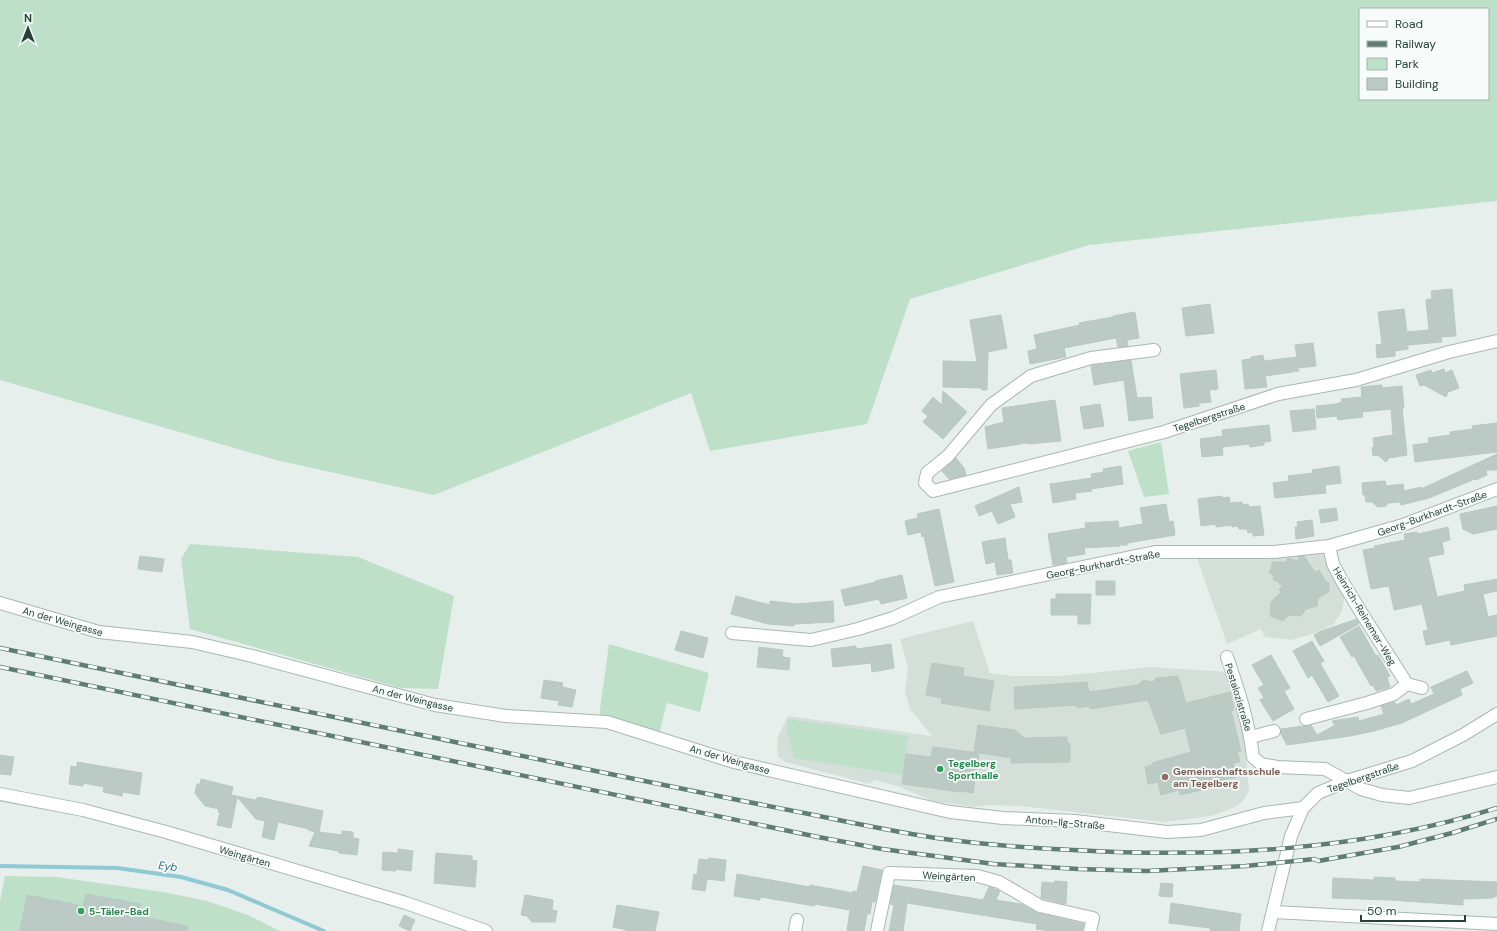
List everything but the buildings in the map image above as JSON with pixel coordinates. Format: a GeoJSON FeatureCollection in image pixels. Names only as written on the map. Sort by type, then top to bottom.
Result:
{"type":"FeatureCollection","features":[{"type":"Feature","properties":{"kind":"street","name":"Tegelbergstraße"},"geometry":{"type":"LineString","coordinates":[[1154,350],[1091,358],[1031,376],[991,405],[948,456],[927,473],[925,483],[934,491],[988,478],[1164,432],[1278,394],[1356,380],[1449,352],[1497,341]]}},
{"type":"Feature","properties":{"kind":"street","name":"Georg-Burkhardt-Straße"},"geometry":{"type":"LineString","coordinates":[[732,633],[811,640],[858,629],[893,618],[939,597],[1155,552],[1274,552],[1329,546],[1403,525],[1497,489]]}},
{"type":"Feature","properties":{"kind":"street","name":"Heinrich-Reinemer-Weg"},"geometry":{"type":"LineString","coordinates":[[1329,546],[1333,564],[1342,582],[1407,684]]}},
{"type":"Feature","properties":{"kind":"street","name":"An der Weingasse"},"geometry":{"type":"LineString","coordinates":[[0,603],[99,632],[199,643],[435,705],[506,716],[607,722],[734,762],[828,785]]}},
{"type":"Feature","properties":{"kind":"street","name":"Pestalozistraße"},"geometry":{"type":"LineString","coordinates":[[1227,657],[1238,689],[1250,737],[1253,757],[1261,764],[1278,767],[1324,769],[1361,789],[1382,795],[1409,798],[1497,777]]}},
{"type":"Feature","properties":{"kind":"street"},"geometry":{"type":"LineString","coordinates":[[1306,719],[1367,703],[1394,694],[1407,684],[1422,688]]}},
{"type":"Feature","properties":{"kind":"street","name":"Tegelbergstraße"},"geometry":{"type":"LineString","coordinates":[[1268,931],[1274,912],[1291,836],[1303,808],[1318,792],[1347,781],[1412,761],[1463,735],[1497,714]]}},
{"type":"Feature","properties":{"kind":"street","name":"Pestalozistraße"},"geometry":{"type":"LineString","coordinates":[[1250,737],[1274,731]]}},
{"type":"Feature","properties":{"kind":"street","name":"Anton-Ilg-Straße"},"geometry":{"type":"LineString","coordinates":[[828,785],[950,812],[1003,818],[1075,821],[1167,832],[1202,830],[1264,813],[1303,808]]}},
{"type":"Feature","properties":{"kind":"street","name":"Weingärten"},"geometry":{"type":"LineString","coordinates":[[0,794],[83,810],[166,832],[406,903],[486,931]]}},
{"type":"Feature","properties":{"kind":"street","name":"Weingärten"},"geometry":{"type":"LineString","coordinates":[[877,931],[889,873],[978,876],[999,882],[1040,906],[1093,918],[1090,931]]}},
{"type":"Feature","properties":{"kind":"street"},"geometry":{"type":"LineString","coordinates":[[1274,912],[1497,926],[1496,931]]}},
{"type":"Feature","properties":{"kind":"shaded area"},"geometry":{"type":"Polygon","coordinates":[[[1311,552],[1323,554],[1329,570],[1338,581],[1345,594],[1342,611],[1334,624],[1312,634],[1291,640],[1265,637],[1261,629],[1227,644],[1197,558],[1311,552]]]}},
{"type":"Feature","properties":{"kind":"shaded area"},"geometry":{"type":"Polygon","coordinates":[[[973,621],[990,673],[1011,676],[1059,676],[1152,667],[1227,672],[1239,705],[1245,738],[1249,790],[1244,800],[1235,807],[1211,816],[1164,822],[1020,806],[990,805],[973,807],[933,801],[897,786],[875,780],[870,784],[785,762],[778,757],[778,737],[788,716],[932,736],[910,709],[905,692],[908,667],[900,639],[973,621]]]}},
{"type":"Feature","properties":{"kind":"green space"},"geometry":{"type":"Polygon","coordinates":[[[0,0],[1497,0],[1497,201],[1089,245],[910,299],[867,424],[710,451],[691,393],[434,495],[276,460],[0,380],[0,0]]]}},
{"type":"Feature","properties":{"kind":"green space"},"geometry":{"type":"Polygon","coordinates":[[[1161,442],[1169,494],[1144,497],[1128,451],[1161,442]]]}},
{"type":"Feature","properties":{"kind":"green space"},"geometry":{"type":"Polygon","coordinates":[[[190,544],[358,557],[454,596],[438,689],[401,688],[190,629],[181,559],[190,544]]]}},
{"type":"Feature","properties":{"kind":"green space"},"geometry":{"type":"Polygon","coordinates":[[[609,644],[709,673],[700,712],[667,703],[659,734],[605,718],[600,714],[600,709],[609,644]]]}},
{"type":"Feature","properties":{"kind":"green space"},"geometry":{"type":"Polygon","coordinates":[[[788,719],[908,736],[903,775],[794,758],[787,731],[788,719]]]}},
{"type":"Feature","properties":{"kind":"green space"},"geometry":{"type":"Polygon","coordinates":[[[5,876],[56,877],[163,892],[207,901],[248,915],[280,931],[0,931],[0,901],[5,876]]]}},
{"type":"Feature","properties":{"kind":"waterway","name":"Eyb"},"geometry":{"type":"LineString","coordinates":[[0,866],[117,868],[181,877],[228,890],[324,931]]}},
{"type":"Feature","properties":{"kind":"railway"},"geometry":{"type":"LineString","coordinates":[[0,648],[751,803],[893,831],[976,843],[1126,852],[1234,852],[1341,842],[1393,834],[1446,822],[1497,808]]}},
{"type":"Feature","properties":{"kind":"railway"},"geometry":{"type":"LineString","coordinates":[[0,667],[818,837],[882,849],[994,864],[1147,871],[1246,866],[1315,859],[1318,861],[1398,847],[1452,833],[1497,819]]}},
{"type":"Feature","properties":{"kind":"place","name":"Tegelberg Sporthalle"},"geometry":{"type":"Point","coordinates":[940,769]}},
{"type":"Feature","properties":{"kind":"place","name":"Gemeinschaftsschule am Tegelberg"},"geometry":{"type":"Point","coordinates":[1165,777]}},
{"type":"Feature","properties":{"kind":"place","name":"5-Täler-Bad"},"geometry":{"type":"Point","coordinates":[81,911]}}]}
